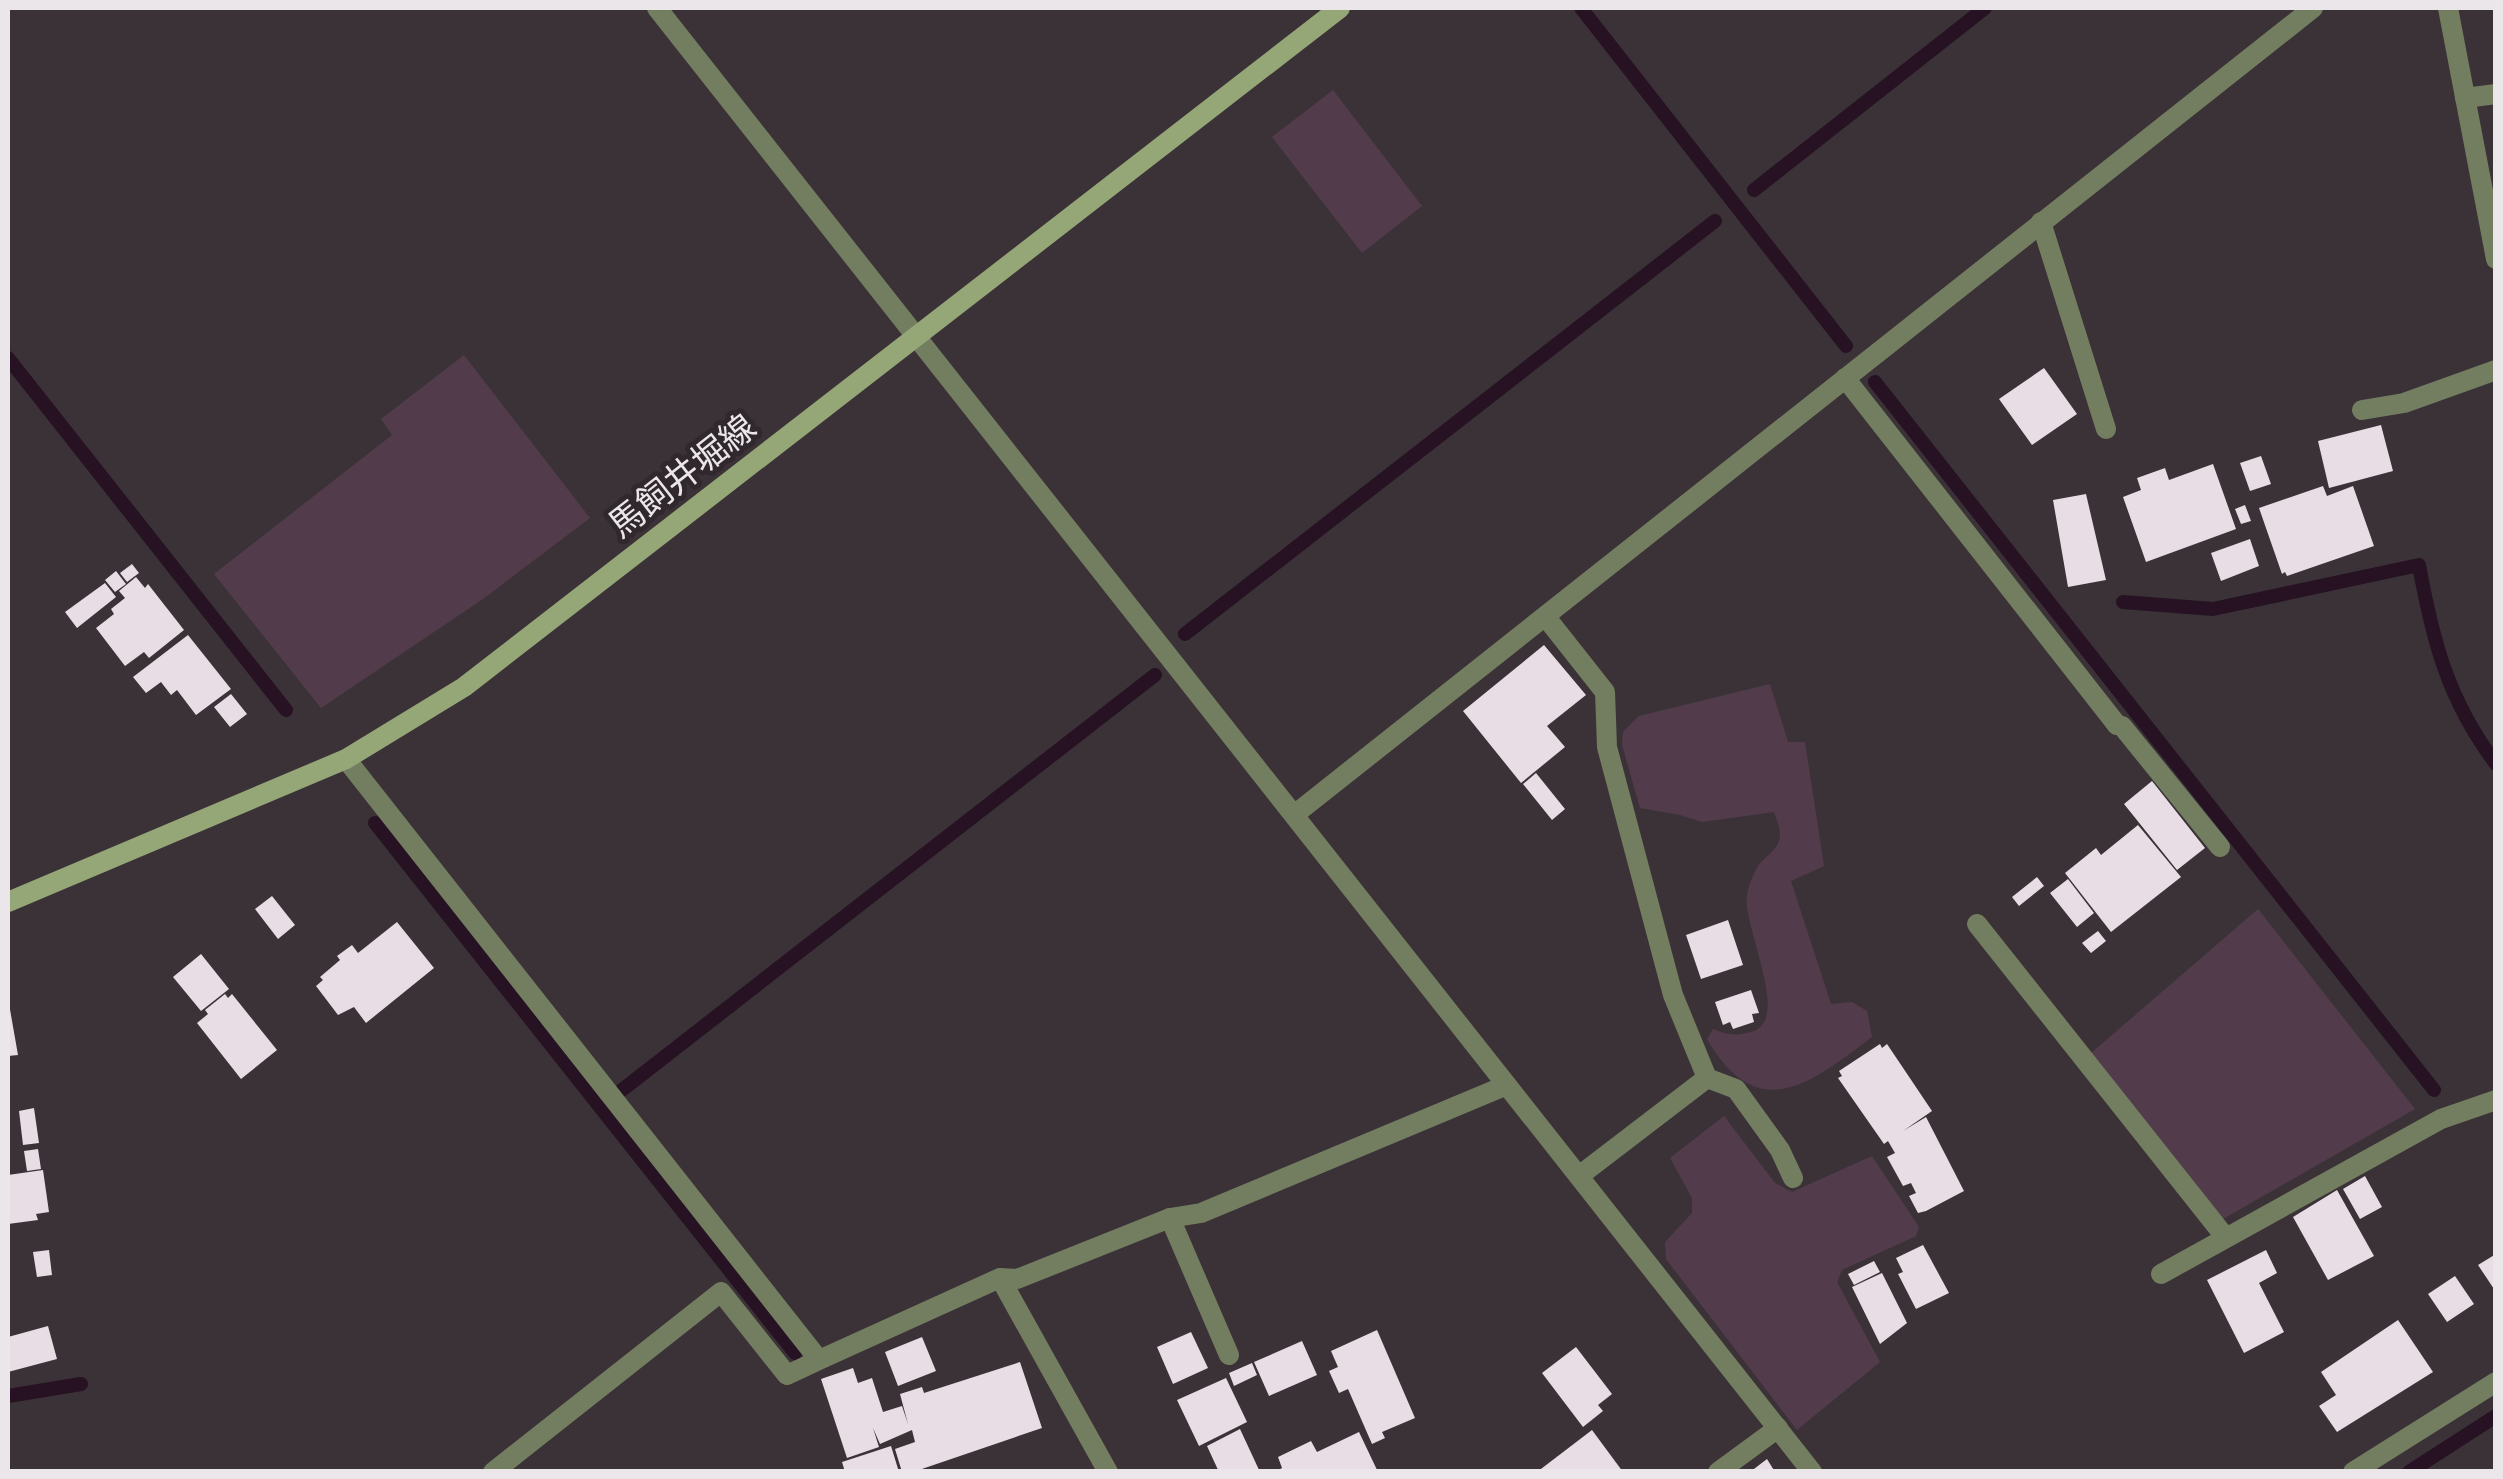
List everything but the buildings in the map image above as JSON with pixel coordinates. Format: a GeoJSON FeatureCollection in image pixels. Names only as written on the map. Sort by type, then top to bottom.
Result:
{"type":"FeatureCollection","features":[{"type":"Feature","properties":{"kind":"main road","name":"馬飼井堀線"},"geometry":{"type":"LineString","coordinates":[[8,902],[346,759],[464,686],[1340,8]]}},
{"type":"Feature","properties":{"kind":"street"},"geometry":{"type":"LineString","coordinates":[[657,8],[1812,1472]]}},
{"type":"Feature","properties":{"kind":"street"},"geometry":{"type":"LineString","coordinates":[[1294,814],[2312,8]]}},
{"type":"Feature","properties":{"kind":"street"},"geometry":{"type":"LineString","coordinates":[[2448,8],[2496,260]]}},
{"type":"Feature","properties":{"kind":"street"},"geometry":{"type":"LineString","coordinates":[[2465,98],[2496,94]]}},
{"type":"Feature","properties":{"kind":"street"},"geometry":{"type":"LineString","coordinates":[[2041,222],[2106,429]]}},
{"type":"Feature","properties":{"kind":"street"},"geometry":{"type":"LineString","coordinates":[[2362,410],[2404,403],[2496,370]]}},
{"type":"Feature","properties":{"kind":"street"},"geometry":{"type":"LineString","coordinates":[[1845,378],[2116,725],[2122,726],[2220,847]]}},
{"type":"Feature","properties":{"kind":"street"},"geometry":{"type":"LineString","coordinates":[[1545,616],[1605,692],[1607,747],[1673,995],[1707,1078],[1736,1090],[1780,1150],[1793,1178]]}},
{"type":"Feature","properties":{"kind":"street"},"geometry":{"type":"LineString","coordinates":[[346,759],[819,1360]]}},
{"type":"Feature","properties":{"kind":"street"},"geometry":{"type":"LineString","coordinates":[[1977,924],[2226,1238]]}},
{"type":"Feature","properties":{"kind":"street"},"geometry":{"type":"LineString","coordinates":[[1579,1176],[1707,1078]]}},
{"type":"Feature","properties":{"kind":"street"},"geometry":{"type":"LineString","coordinates":[[494,1472],[721,1292],[787,1374],[1000,1278],[1016,1279],[1170,1218],[1201,1213],[1507,1085]]}},
{"type":"Feature","properties":{"kind":"street"},"geometry":{"type":"LineString","coordinates":[[2162,1274],[2440,1119],[2496,1100]]}},
{"type":"Feature","properties":{"kind":"street"},"geometry":{"type":"LineString","coordinates":[[1170,1218],[1229,1355]]}},
{"type":"Feature","properties":{"kind":"street"},"geometry":{"type":"LineString","coordinates":[[1000,1278],[1108,1472]]}},
{"type":"Feature","properties":{"kind":"street"},"geometry":{"type":"LineString","coordinates":[[2354,1472],[2496,1382]]}},
{"type":"Feature","properties":{"kind":"street"},"geometry":{"type":"LineString","coordinates":[[1718,1472],[1778,1428]]}},
{"type":"Feature","properties":{"kind":"shaded area"},"geometry":{"type":"Polygon","coordinates":[[[1333,90],[1422,206],[1362,253],[1272,137],[1333,90]]]}},
{"type":"Feature","properties":{"kind":"shaded area"},"geometry":{"type":"Polygon","coordinates":[[[464,355],[590,518],[483,599],[321,708],[214,574],[392,435],[381,419],[464,355]]]}},
{"type":"Feature","properties":{"kind":"shaded area"},"geometry":{"type":"Polygon","coordinates":[[[1770,684],[1788,742],[1805,742],[1824,866],[1791,881],[1831,1004],[1852,1002],[1867,1011],[1872,1037],[1806,1081],[1766,1089],[1746,1082],[1726,1066],[1707,1039],[1713,1029],[1741,1034],[1763,1024],[1767,992],[1747,910],[1747,895],[1756,869],[1779,840],[1774,812],[1702,822],[1640,808],[1622,745],[1623,732],[1639,716],[1770,684]]]}},
{"type":"Feature","properties":{"kind":"shaded area"},"geometry":{"type":"Polygon","coordinates":[[[2258,909],[2415,1109],[2223,1219],[2090,1054],[2258,909]]]}},
{"type":"Feature","properties":{"kind":"shaded area"},"geometry":{"type":"Polygon","coordinates":[[[1724,1116],[1775,1183],[1792,1192],[1872,1156],[1919,1227],[1916,1236],[1842,1270],[1837,1282],[1880,1362],[1797,1430],[1666,1259],[1665,1242],[1692,1213],[1692,1198],[1670,1158],[1724,1116]]]}},
{"type":"Feature","properties":{"kind":"waterway"},"geometry":{"type":"LineString","coordinates":[[1581,8],[1846,346]]}},
{"type":"Feature","properties":{"kind":"waterway"},"geometry":{"type":"LineString","coordinates":[[1754,190],[1985,8]]}},
{"type":"Feature","properties":{"kind":"waterway"},"geometry":{"type":"LineString","coordinates":[[1185,634],[1715,221]]}},
{"type":"Feature","properties":{"kind":"waterway"},"geometry":{"type":"LineString","coordinates":[[8,358],[286,710]]}},
{"type":"Feature","properties":{"kind":"waterway"},"geometry":{"type":"LineString","coordinates":[[1875,382],[2434,1090]]}},
{"type":"Feature","properties":{"kind":"waterway"},"geometry":{"type":"LineString","coordinates":[[2123,602],[2213,609],[2419,565],[2430,620],[2454,693],[2496,764]]}},
{"type":"Feature","properties":{"kind":"waterway"},"geometry":{"type":"LineString","coordinates":[[622,1090],[1155,675]]}},
{"type":"Feature","properties":{"kind":"waterway"},"geometry":{"type":"LineString","coordinates":[[375,823],[795,1353]]}},
{"type":"Feature","properties":{"kind":"waterway"},"geometry":{"type":"LineString","coordinates":[[8,1396],[81,1384]]}},
{"type":"Feature","properties":{"kind":"waterway"},"geometry":{"type":"LineString","coordinates":[[2409,1472],[2496,1416]]}}]}
